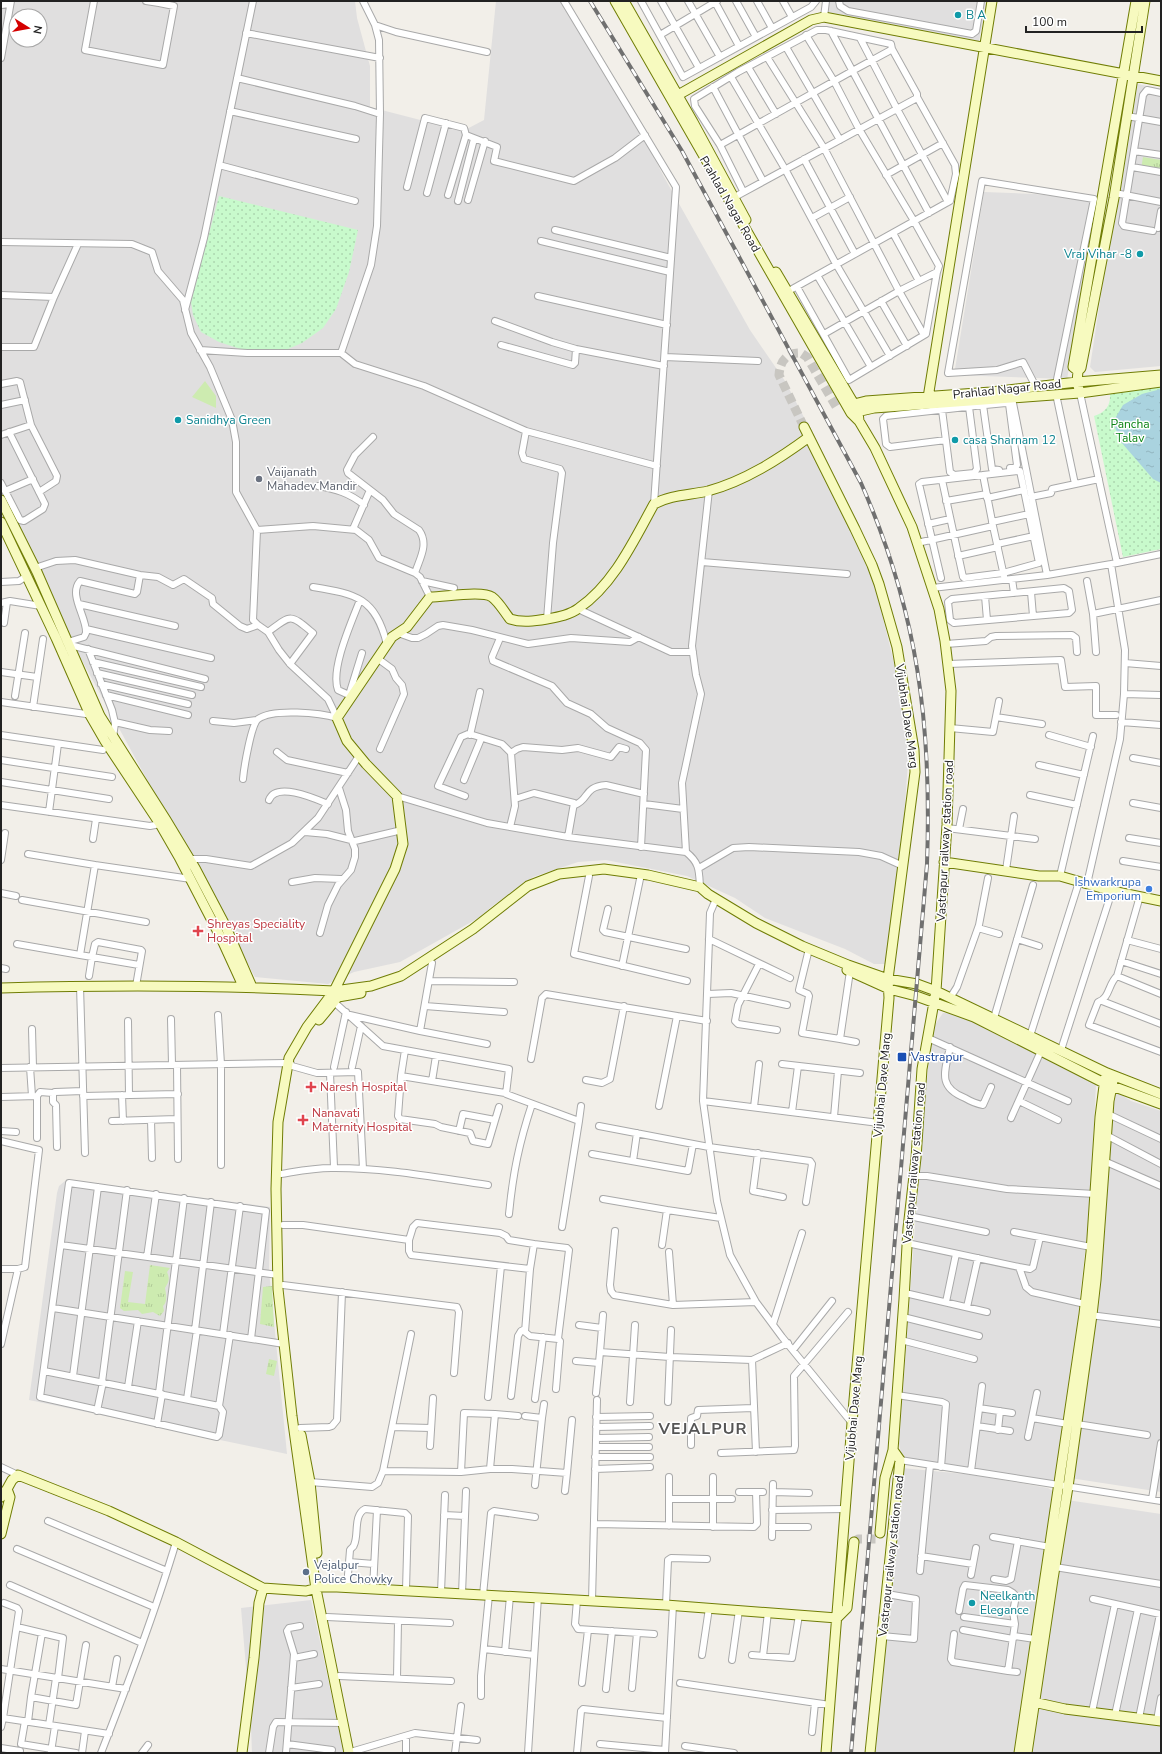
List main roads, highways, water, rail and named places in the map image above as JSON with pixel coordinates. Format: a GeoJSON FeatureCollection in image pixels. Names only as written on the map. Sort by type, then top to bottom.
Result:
{"type":"FeatureCollection","features":[{"type":"Feature","properties":{"kind":"water"},"geometry":{"type":"Polygon","coordinates":[[[1161,389],[1161,483],[1153,479],[1121,442],[1113,422],[1123,405],[1142,394],[1161,389]]]}},
{"type":"Feature","properties":{"kind":"tunnel"},"geometry":{"type":"LineString","coordinates":[[804,427],[779,375],[781,366],[785,358],[788,356],[801,353],[807,357],[837,408]]}},
{"type":"Feature","properties":{"kind":"tunnel"},"geometry":{"type":"LineString","coordinates":[[854,1542],[858,1539],[878,1539],[880,1533]]}},
{"type":"Feature","properties":{"kind":"railway"},"geometry":{"type":"LineString","coordinates":[[590,1],[682,151],[861,483],[896,577],[908,624],[917,670],[927,764],[927,864],[851,1753]]}},
{"type":"Feature","properties":{"kind":"place","name":"B A"},"geometry":{"type":"Point","coordinates":[958,15]}},
{"type":"Feature","properties":{"kind":"place","name":"Vraj Vihar -8"},"geometry":{"type":"Point","coordinates":[1140,254]}},
{"type":"Feature","properties":{"kind":"place","name":"Sanidhya Green"},"geometry":{"type":"Point","coordinates":[178,420]}},
{"type":"Feature","properties":{"kind":"place","name":"casa Sharnam 12"},"geometry":{"type":"Point","coordinates":[955,440]}},
{"type":"Feature","properties":{"kind":"place","name":"Vaijanath Mahadev Mandir"},"geometry":{"type":"Point","coordinates":[259,479]}},
{"type":"Feature","properties":{"kind":"place","name":"Ishwarkrupa Emporium"},"geometry":{"type":"Point","coordinates":[1149,889]}},
{"type":"Feature","properties":{"kind":"place","name":"Shreyas Speciality Hospital"},"geometry":{"type":"Point","coordinates":[198,931]}},
{"type":"Feature","properties":{"kind":"place","name":"Vastrapur"},"geometry":{"type":"Point","coordinates":[902,1057]}},
{"type":"Feature","properties":{"kind":"place","name":"Naresh Hospital"},"geometry":{"type":"Point","coordinates":[311,1087]}},
{"type":"Feature","properties":{"kind":"place","name":"Nanavati Maternity Hospital"},"geometry":{"type":"Point","coordinates":[303,1120]}},
{"type":"Feature","properties":{"kind":"place","name":"Vejalpur Police Chowky"},"geometry":{"type":"Point","coordinates":[306,1572]}},
{"type":"Feature","properties":{"kind":"place","name":"Neelkanth Elegance"},"geometry":{"type":"Point","coordinates":[972,1603]}},
{"type":"Feature","properties":{"kind":"district","name":"VEJALPUR"},"geometry":{"type":"Point","coordinates":[703,1429]}},
{"type":"Feature","properties":{"kind":"park label","name":"Pancha Talav"},"geometry":{"type":"Point","coordinates":[1130,431]}}]}
